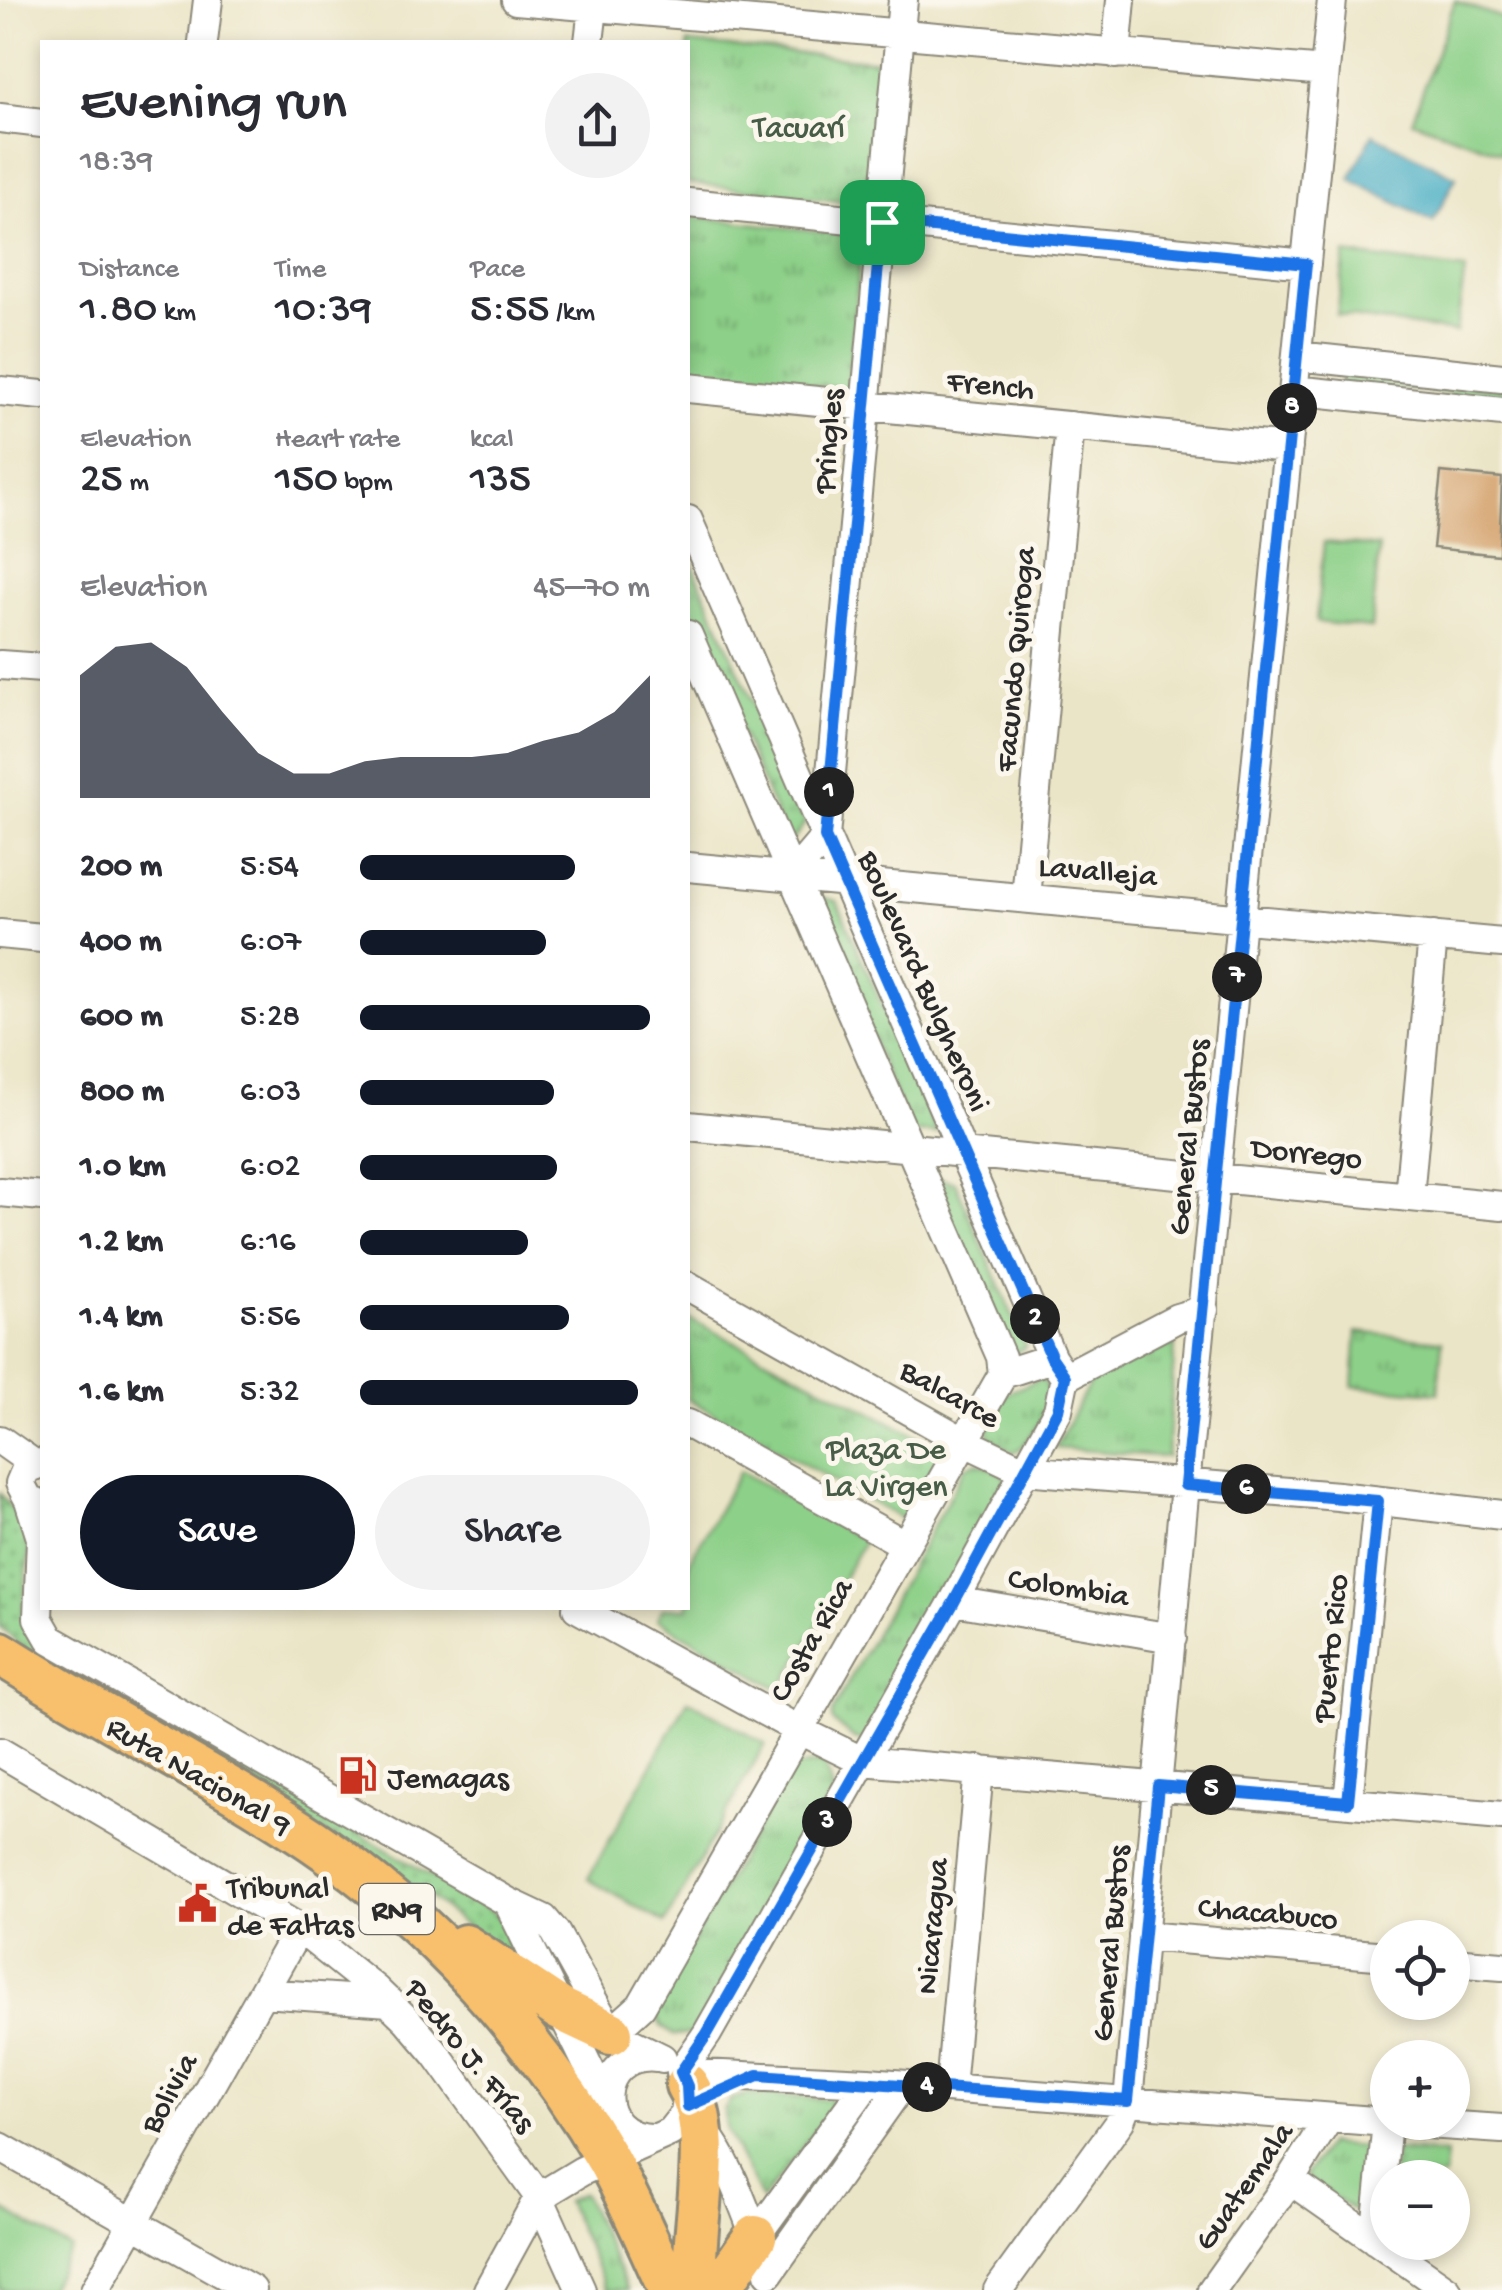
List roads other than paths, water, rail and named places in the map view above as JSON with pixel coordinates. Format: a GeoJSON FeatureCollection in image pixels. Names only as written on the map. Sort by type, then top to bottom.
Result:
{"type":"FeatureCollection","features":[{"type":"Feature","properties":{"kind":"highway","name":"Ruta Nacional 9"},"geometry":{"type":"LineString","coordinates":[[0,1653],[124,1730],[265,1810],[357,1874],[416,1925],[520,2032],[670,2290]]}},
{"type":"Feature","properties":{"kind":"highway","name":"Ruta Nacional 9"},"geometry":{"type":"LineString","coordinates":[[0,1681],[322,1876],[417,1958],[475,2018],[595,2166],[639,2290]]}},
{"type":"Feature","properties":{"kind":"highway"},"geometry":{"type":"LineString","coordinates":[[357,1874],[416,1906],[476,1955],[560,2009],[626,2039]]}},
{"type":"Feature","properties":{"kind":"highway"},"geometry":{"type":"LineString","coordinates":[[685,2092],[696,2290]]}},
{"type":"Feature","properties":{"kind":"highway"},"geometry":{"type":"LineString","coordinates":[[718,2290],[767,2267]]}},
{"type":"Feature","properties":{"kind":"street"},"geometry":{"type":"LineString","coordinates":[[203,40],[208,0]]}},
{"type":"Feature","properties":{"kind":"street"},"geometry":{"type":"LineString","coordinates":[[516,0],[1325,71]]}},
{"type":"Feature","properties":{"kind":"street","name":"Pringles"},"geometry":{"type":"LineString","coordinates":[[825,837],[903,0]]}},
{"type":"Feature","properties":{"kind":"street"},"geometry":{"type":"LineString","coordinates":[[1116,54],[1122,0]]}},
{"type":"Feature","properties":{"kind":"street","name":"General Bustos"},"geometry":{"type":"LineString","coordinates":[[1128,2101],[1332,0]]}},
{"type":"Feature","properties":{"kind":"street"},"geometry":{"type":"LineString","coordinates":[[590,40],[593,4]]}},
{"type":"Feature","properties":{"kind":"street"},"geometry":{"type":"LineString","coordinates":[[0,118],[40,122]]}},
{"type":"Feature","properties":{"kind":"street"},"geometry":{"type":"LineString","coordinates":[[690,202],[1306,264]]}},
{"type":"Feature","properties":{"kind":"street"},"geometry":{"type":"LineString","coordinates":[[1297,356],[1502,378]]}},
{"type":"Feature","properties":{"kind":"street","name":"French"},"geometry":{"type":"LineString","coordinates":[[690,388],[1288,448]]}},
{"type":"Feature","properties":{"kind":"street"},"geometry":{"type":"LineString","coordinates":[[1294,390],[1502,412]]}},
{"type":"Feature","properties":{"kind":"street"},"geometry":{"type":"LineString","coordinates":[[0,391],[40,395]]}},
{"type":"Feature","properties":{"kind":"street","name":"Facundo Quiroga"},"geometry":{"type":"LineString","coordinates":[[1026,898],[1070,426]]}},
{"type":"Feature","properties":{"kind":"street","name":"Boulevard Bulgheroni"},"geometry":{"type":"LineString","coordinates":[[690,525],[1059,1367]]}},
{"type":"Feature","properties":{"kind":"street"},"geometry":{"type":"LineString","coordinates":[[690,640],[1001,1357],[1003,1374],[1059,1367],[1204,1310]]}},
{"type":"Feature","properties":{"kind":"street"},"geometry":{"type":"LineString","coordinates":[[0,666],[40,668]]}},
{"type":"Feature","properties":{"kind":"street"},"geometry":{"type":"LineString","coordinates":[[792,877],[825,837]]}},
{"type":"Feature","properties":{"kind":"street","name":"Lavalleja"},"geometry":{"type":"LineString","coordinates":[[690,867],[1502,942]]}},
{"type":"Feature","properties":{"kind":"street"},"geometry":{"type":"LineString","coordinates":[[0,934],[40,938]]}},
{"type":"Feature","properties":{"kind":"street"},"geometry":{"type":"LineString","coordinates":[[1408,1196],[1433,936]]}},
{"type":"Feature","properties":{"kind":"street","name":"Dorrego"},"geometry":{"type":"LineString","coordinates":[[690,1126],[1502,1206]]}},
{"type":"Feature","properties":{"kind":"street"},"geometry":{"type":"LineString","coordinates":[[0,1192],[40,1196]]}},
{"type":"Feature","properties":{"kind":"street","name":"Balcarce"},"geometry":{"type":"LineString","coordinates":[[690,1287],[964,1441],[1024,1470],[1502,1515]]}},
{"type":"Feature","properties":{"kind":"street"},"geometry":{"type":"LineString","coordinates":[[488,2290],[539,2197],[677,2126],[707,2034],[954,1602],[1058,1410],[1059,1367]]}},
{"type":"Feature","properties":{"kind":"street","name":"Costa Rica"},"geometry":{"type":"LineString","coordinates":[[610,2112],[607,2094],[626,2039],[1003,1374]]}},
{"type":"Feature","properties":{"kind":"street"},"geometry":{"type":"LineString","coordinates":[[690,1425],[904,1544]]}},
{"type":"Feature","properties":{"kind":"street"},"geometry":{"type":"LineString","coordinates":[[0,1440],[31,1475],[40,1532]]}},
{"type":"Feature","properties":{"kind":"street","name":"Puerto Rico"},"geometry":{"type":"LineString","coordinates":[[1348,1802],[1378,1501]]}},
{"type":"Feature","properties":{"kind":"street"},"geometry":{"type":"LineString","coordinates":[[40,1565],[38,1618],[45,1634],[508,1902],[544,1919],[626,2039],[685,2092],[727,2169],[767,2267]]}},
{"type":"Feature","properties":{"kind":"street","name":"Colombia"},"geometry":{"type":"LineString","coordinates":[[954,1602],[1172,1638]]}},
{"type":"Feature","properties":{"kind":"street"},"geometry":{"type":"LineString","coordinates":[[56,1610],[68,1648]]}},
{"type":"Feature","properties":{"kind":"street"},"geometry":{"type":"LineString","coordinates":[[581,1610],[862,1761],[1502,1816]]}},
{"type":"Feature","properties":{"kind":"street","name":"Pedro J. Frías"},"geometry":{"type":"LineString","coordinates":[[0,1753],[299,1928],[389,2002],[436,2056],[539,2197],[581,2290]]}},
{"type":"Feature","properties":{"kind":"street","name":"Nicaragua"},"geometry":{"type":"LineString","coordinates":[[950,2088],[979,1770]]}},
{"type":"Feature","properties":{"kind":"street"},"geometry":{"type":"LineString","coordinates":[[508,1902],[610,2112],[627,2133],[654,2138]]}},
{"type":"Feature","properties":{"kind":"street","name":"Bolivia"},"geometry":{"type":"LineString","coordinates":[[95,2290],[299,1928]]}},
{"type":"Feature","properties":{"kind":"street","name":"Chacabuco"},"geometry":{"type":"LineString","coordinates":[[1143,1936],[1370,1955]]}},
{"type":"Feature","properties":{"kind":"street"},"geometry":{"type":"LineString","coordinates":[[1470,1963],[1502,1966]]}},
{"type":"Feature","properties":{"kind":"street"},"geometry":{"type":"LineString","coordinates":[[263,1993],[389,2002]]}},
{"type":"Feature","properties":{"kind":"street"},"geometry":{"type":"LineString","coordinates":[[685,2092],[758,2075],[1370,2121]]}},
{"type":"Feature","properties":{"kind":"street"},"geometry":{"type":"LineString","coordinates":[[767,2267],[868,2082]]}},
{"type":"Feature","properties":{"kind":"street"},"geometry":{"type":"LineString","coordinates":[[767,2267],[902,2085]]}},
{"type":"Feature","properties":{"kind":"street"},"geometry":{"type":"LineString","coordinates":[[998,2290],[1120,2121],[1128,2101]]}},
{"type":"Feature","properties":{"kind":"street","name":"Guatemala"},"geometry":{"type":"LineString","coordinates":[[1212,2290],[1329,2118]]}},
{"type":"Feature","properties":{"kind":"street"},"geometry":{"type":"LineString","coordinates":[[1470,2127],[1502,2129]]}},
{"type":"Feature","properties":{"kind":"street"},"geometry":{"type":"LineString","coordinates":[[0,2147],[252,2290]]}},
{"type":"Feature","properties":{"kind":"street"},"geometry":{"type":"LineString","coordinates":[[1290,2180],[1370,2236]]}},
{"type":"Feature","properties":{"kind":"street"},"geometry":{"type":"LineString","coordinates":[[1393,2260],[1411,2280],[1450,2290]]}},
{"type":"Feature","properties":{"kind":"water"},"geometry":{"type":"Polygon","coordinates":[[[1373,134],[1456,177],[1433,222],[1350,179],[1373,134]]]}},
{"type":"Feature","properties":{"kind":"place","name":"Jemagas"},"geometry":{"type":"Point","coordinates":[357,1776]}},
{"type":"Feature","properties":{"kind":"place","name":"Tribunal de Faltas"},"geometry":{"type":"Point","coordinates":[197,1904]}},
{"type":"Feature","properties":{"kind":"park label","name":"Tacuarí"},"geometry":{"type":"Point","coordinates":[799,125]}},
{"type":"Feature","properties":{"kind":"park label","name":"Plaza De La Virgen"},"geometry":{"type":"Point","coordinates":[886,1466]}}]}
